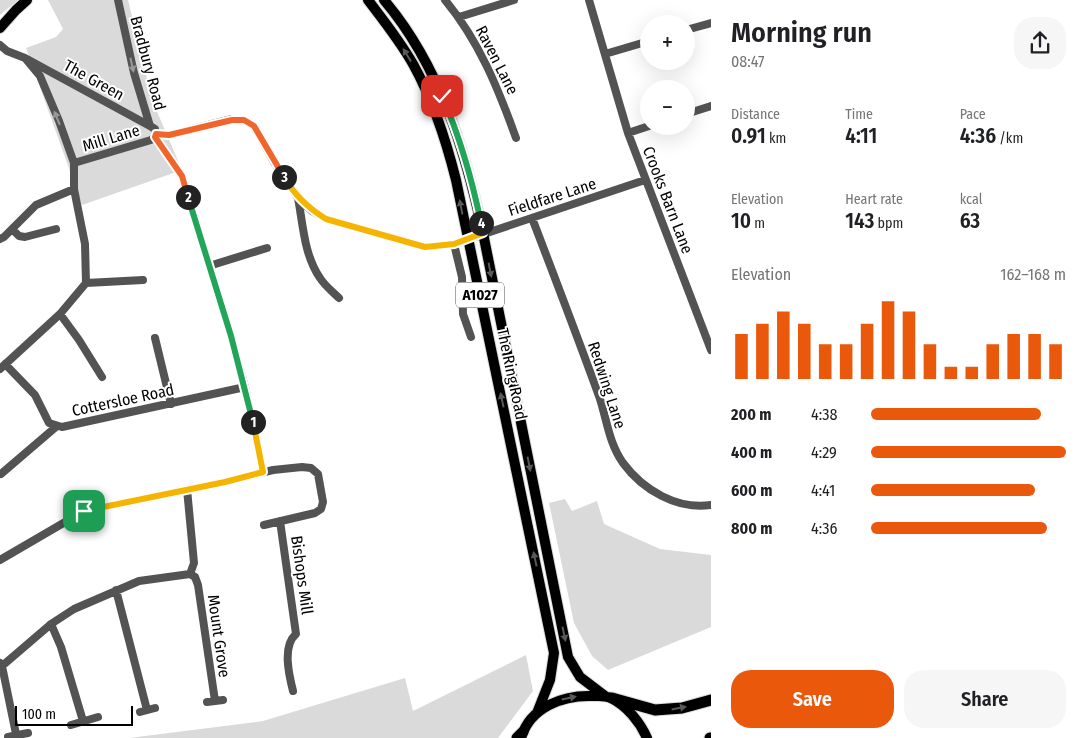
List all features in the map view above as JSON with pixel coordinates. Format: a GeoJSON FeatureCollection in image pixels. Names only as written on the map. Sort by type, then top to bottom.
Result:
{"type":"FeatureCollection","features":[{"type":"Feature","properties":{"kind":"highway"},"geometry":{"type":"LineString","coordinates":[[608,697],[655,710],[682,708],[711,700]]}},
{"type":"Feature","properties":{"kind":"main road"},"geometry":{"type":"LineString","coordinates":[[0,28],[28,0]]}},
{"type":"Feature","properties":{"kind":"main road","name":"The Ring Road"},"geometry":{"type":"LineString","coordinates":[[368,0],[393,32],[413,65],[434,107],[448,149],[492,349],[554,653],[550,680],[537,713]]}},
{"type":"Feature","properties":{"kind":"main road","name":"The Ring Road"},"geometry":{"type":"LineString","coordinates":[[384,0],[417,48],[431,73],[451,117],[470,176],[568,657],[580,676],[608,697]]}},
{"type":"Feature","properties":{"kind":"main road","name":"A1027"},"geometry":{"type":"LineString","coordinates":[[520,736],[528,722],[537,713],[556,701],[571,697],[608,697],[628,710],[639,722],[646,737]]}},
{"type":"Feature","properties":{"kind":"street","name":"Bradbury Road"},"geometry":{"type":"LineString","coordinates":[[118,0],[134,73],[150,126],[155,129],[155,136],[182,176],[245,387],[263,472]]}},
{"type":"Feature","properties":{"kind":"street","name":"Raven Lane"},"geometry":{"type":"LineString","coordinates":[[445,0],[459,16],[484,59],[500,93],[516,138]]}},
{"type":"Feature","properties":{"kind":"street"},"geometry":{"type":"LineString","coordinates":[[459,16],[514,0]]}},
{"type":"Feature","properties":{"kind":"street","name":"Crooks Barn Lane"},"geometry":{"type":"LineString","coordinates":[[589,0],[628,132],[711,348]]}},
{"type":"Feature","properties":{"kind":"street"},"geometry":{"type":"LineString","coordinates":[[695,27],[711,23]]}},
{"type":"Feature","properties":{"kind":"street"},"geometry":{"type":"LineString","coordinates":[[605,54],[640,44]]}},
{"type":"Feature","properties":{"kind":"street","name":"The Green"},"geometry":{"type":"LineString","coordinates":[[0,45],[7,51],[25,58],[150,126]]}},
{"type":"Feature","properties":{"kind":"street"},"geometry":{"type":"LineString","coordinates":[[3,366],[60,314],[86,283],[84,244],[74,189],[74,163],[40,76],[25,58]]}},
{"type":"Feature","properties":{"kind":"street"},"geometry":{"type":"LineString","coordinates":[[695,111],[711,106]]}},
{"type":"Feature","properties":{"kind":"street","name":"Mill Lane"},"geometry":{"type":"LineString","coordinates":[[74,163],[155,136],[169,135],[232,120],[244,120],[254,126],[274,162],[298,198]]}},
{"type":"Feature","properties":{"kind":"street"},"geometry":{"type":"LineString","coordinates":[[628,132],[640,129]]}},
{"type":"Feature","properties":{"kind":"street","name":"Fieldfare Lane"},"geometry":{"type":"LineString","coordinates":[[454,244],[467,238],[645,180]]}},
{"type":"Feature","properties":{"kind":"street"},"geometry":{"type":"LineString","coordinates":[[0,239],[36,205],[74,189]]}},
{"type":"Feature","properties":{"kind":"street"},"geometry":{"type":"LineString","coordinates":[[298,198],[326,219],[370,232],[425,247],[454,244],[462,277],[463,314],[471,336]]}},
{"type":"Feature","properties":{"kind":"street"},"geometry":{"type":"LineString","coordinates":[[298,198],[308,254],[312,265],[321,280],[339,298]]}},
{"type":"Feature","properties":{"kind":"street","name":"Redwing Lane"},"geometry":{"type":"LineString","coordinates":[[532,218],[601,401],[612,443],[623,463],[641,482],[657,494],[678,502],[703,506],[711,505]]}},
{"type":"Feature","properties":{"kind":"street"},"geometry":{"type":"LineString","coordinates":[[12,229],[19,236],[25,237],[56,229]]}},
{"type":"Feature","properties":{"kind":"street"},"geometry":{"type":"LineString","coordinates":[[209,266],[267,248]]}},
{"type":"Feature","properties":{"kind":"street"},"geometry":{"type":"LineString","coordinates":[[86,283],[144,280]]}},
{"type":"Feature","properties":{"kind":"street"},"geometry":{"type":"LineString","coordinates":[[60,314],[102,376]]}},
{"type":"Feature","properties":{"kind":"street"},"geometry":{"type":"LineString","coordinates":[[155,338],[171,404]]}},
{"type":"Feature","properties":{"kind":"street","name":"Cottersloe Road"},"geometry":{"type":"LineString","coordinates":[[3,366],[35,395],[49,423],[62,427],[245,387]]}},
{"type":"Feature","properties":{"kind":"street"},"geometry":{"type":"LineString","coordinates":[[1,474],[57,426]]}},
{"type":"Feature","properties":{"kind":"street","name":"Bishops Mill"},"geometry":{"type":"LineString","coordinates":[[263,472],[302,467],[311,468],[318,474],[323,502],[321,509],[315,513],[264,525]]}},
{"type":"Feature","properties":{"kind":"street"},"geometry":{"type":"LineString","coordinates":[[0,560],[84,511],[225,482],[263,472]]}},
{"type":"Feature","properties":{"kind":"street"},"geometry":{"type":"LineString","coordinates":[[16,734],[1,664],[51,624],[74,609],[139,581],[190,574],[194,563],[187,489]]}},
{"type":"Feature","properties":{"kind":"street","name":"Bishops Mill"},"geometry":{"type":"LineString","coordinates":[[280,521],[296,634],[292,637],[288,652],[288,671],[292,691]]}},
{"type":"Feature","properties":{"kind":"street","name":"Mount Grove"},"geometry":{"type":"LineString","coordinates":[[190,574],[195,577],[198,585],[215,701]]}},
{"type":"Feature","properties":{"kind":"street"},"geometry":{"type":"LineString","coordinates":[[116,590],[148,710]]}},
{"type":"Feature","properties":{"kind":"street"},"geometry":{"type":"LineString","coordinates":[[51,624],[61,647],[83,721]]}},
{"type":"Feature","properties":{"kind":"street"},"geometry":{"type":"LineString","coordinates":[[71,725],[98,717]]}},
{"type":"Feature","properties":{"kind":"street"},"geometry":{"type":"LineString","coordinates":[[8,736],[28,732]]}},
{"type":"Feature","properties":{"kind":"shaded area"},"geometry":{"type":"Polygon","coordinates":[[[0,0],[18,0],[0,15],[0,0]]]}},
{"type":"Feature","properties":{"kind":"shaded area"},"geometry":{"type":"Polygon","coordinates":[[[48,0],[128,0],[152,100],[182,170],[82,205],[26,48],[56,37],[63,29],[48,0]]]}},
{"type":"Feature","properties":{"kind":"shaded area"},"geometry":{"type":"Polygon","coordinates":[[[565,499],[572,511],[597,501],[604,524],[660,549],[711,555],[711,627],[608,670],[592,656],[574,623],[549,503],[565,499]]]}},
{"type":"Feature","properties":{"kind":"shaded area"},"geometry":{"type":"Polygon","coordinates":[[[526,655],[533,691],[498,738],[129,738],[263,721],[405,678],[413,711],[526,655]]]}},
{"type":"Feature","properties":{"kind":"route"},"geometry":{"type":"LineString","coordinates":[[84,511],[225,482],[263,472],[245,387],[182,176],[155,137],[156,134],[169,135],[232,120],[244,120],[254,126],[288,184],[298,198],[312,210],[326,219],[378,235],[415,245],[433,247],[454,244],[483,233],[462,148],[442,96]]}}]}
